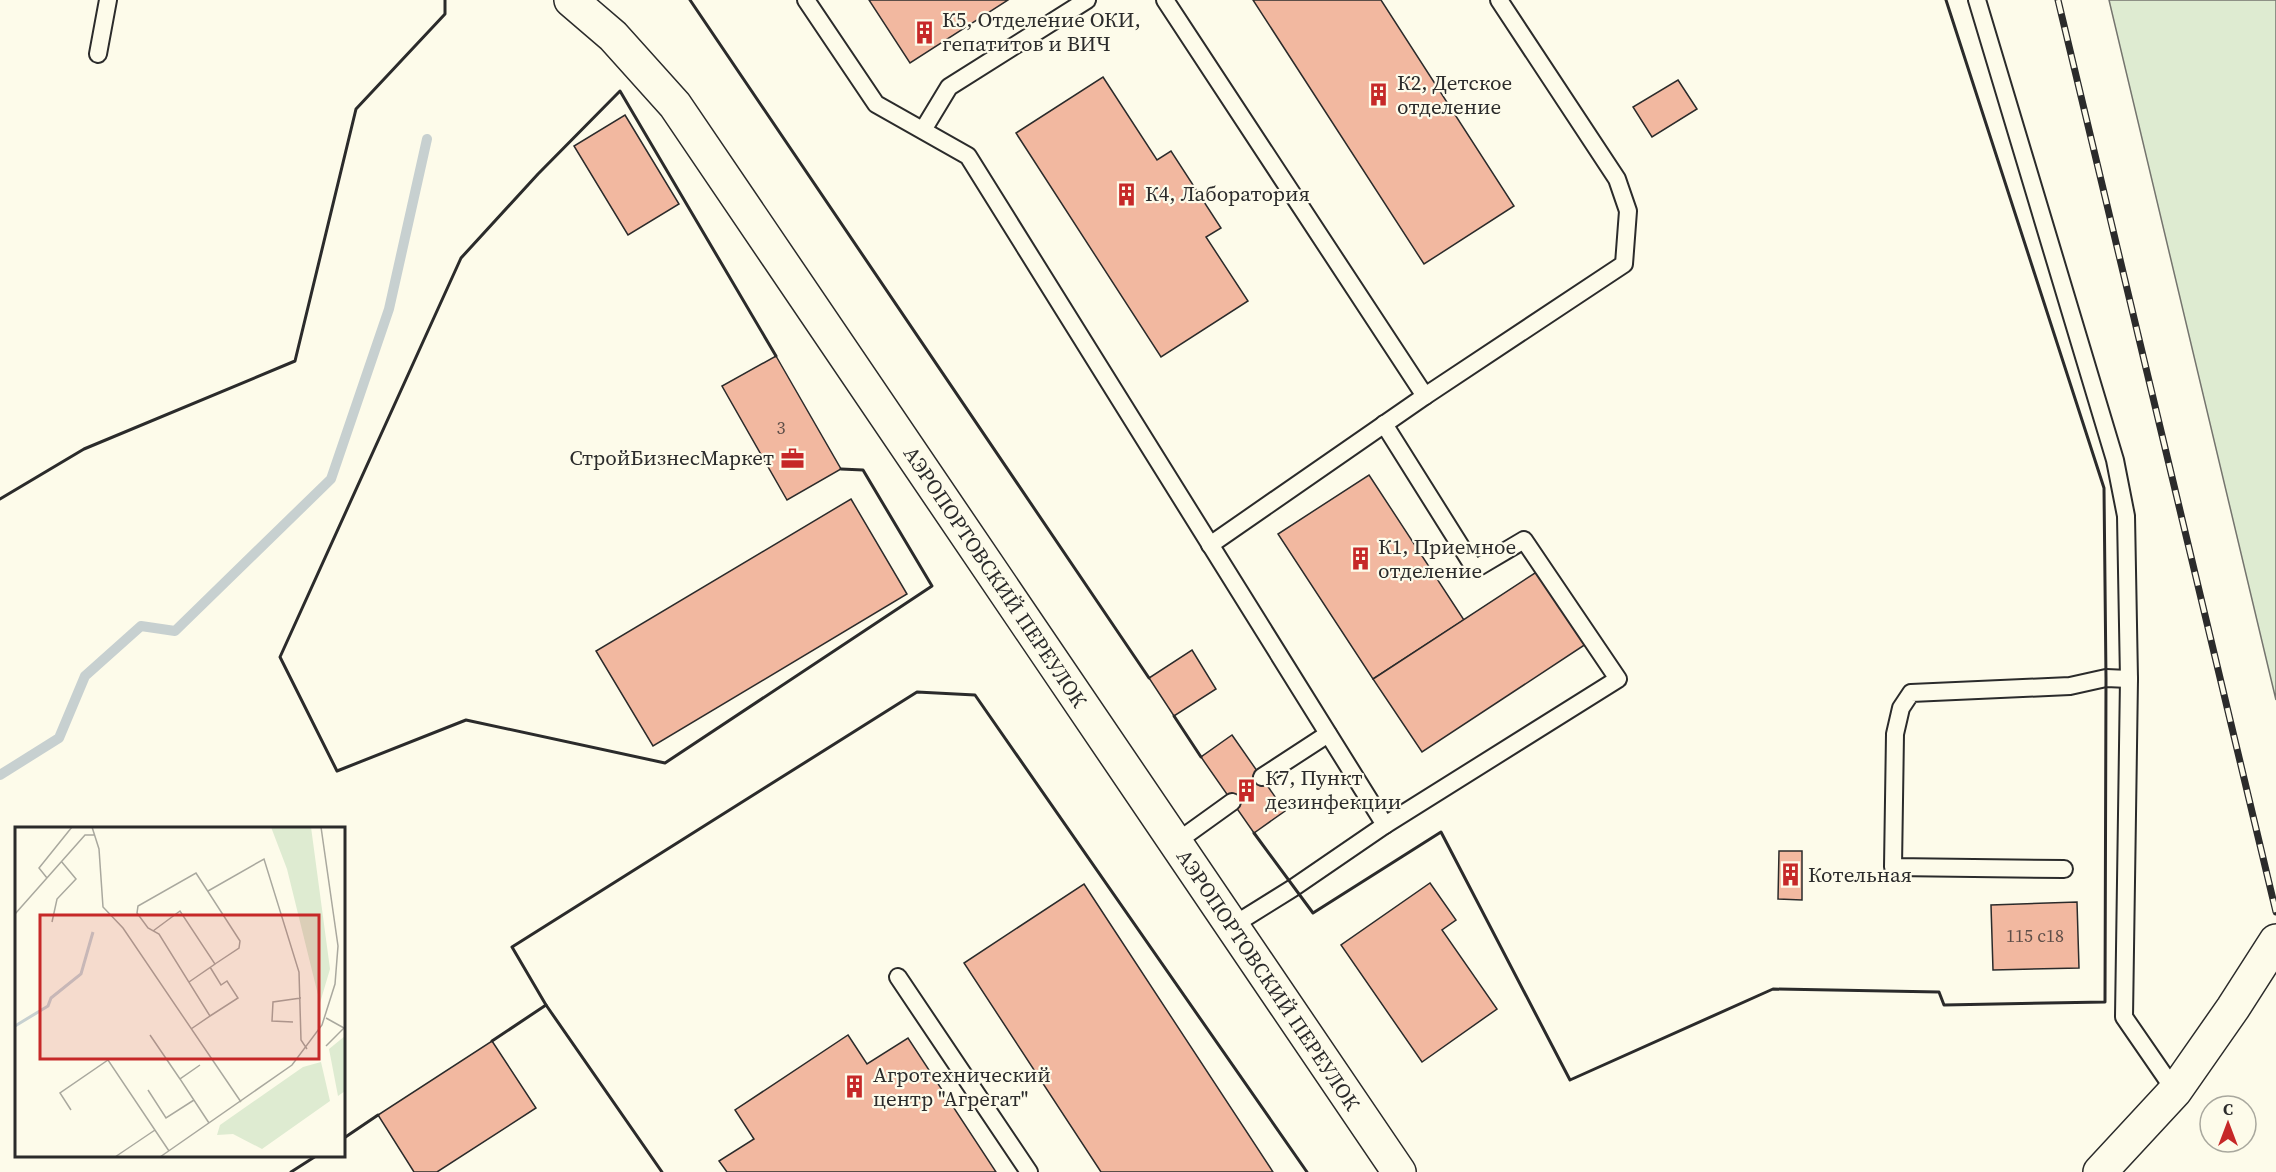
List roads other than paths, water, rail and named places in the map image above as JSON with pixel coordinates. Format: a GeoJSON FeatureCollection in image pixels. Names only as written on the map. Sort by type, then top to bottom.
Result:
{"type":"FeatureCollection","features":[{"type":"Feature","properties":{"kind":"street","name":"АЭРОПОРТОВСКИЙ ПЕРЕУЛОК"},"geometry":{"type":"LineString","coordinates":[[571,0],[613,36],[675,105],[1399,1172]]}},
{"type":"Feature","properties":{"kind":"street"},"geometry":{"type":"LineString","coordinates":[[2100,1172],[2175,1091],[2276,941]]}},
{"type":"Feature","properties":{"kind":"lane"},"geometry":{"type":"LineString","coordinates":[[98,54],[108,0]]}},
{"type":"Feature","properties":{"kind":"lane"},"geometry":{"type":"LineString","coordinates":[[806,0],[876,104],[968,156],[1385,825]]}},
{"type":"Feature","properties":{"kind":"lane"},"geometry":{"type":"LineString","coordinates":[[923,130],[949,87],[1087,0]]}},
{"type":"Feature","properties":{"kind":"lane"},"geometry":{"type":"LineString","coordinates":[[1165,0],[1425,396]]}},
{"type":"Feature","properties":{"kind":"lane"},"geometry":{"type":"LineString","coordinates":[[1210,545],[1425,396],[1624,264],[1628,211],[1617,179],[1499,0]]}},
{"type":"Feature","properties":{"kind":"lane"},"geometry":{"type":"LineString","coordinates":[[1977,0],[2115,460],[2126,516],[2129,679],[2124,1017],[2175,1091]]}},
{"type":"Feature","properties":{"kind":"lane"},"geometry":{"type":"LineString","coordinates":[[1232,926],[1293,888],[1385,825],[1618,679],[1524,540],[1475,569],[1384,424]]}},
{"type":"Feature","properties":{"kind":"lane"},"geometry":{"type":"LineString","coordinates":[[2064,869],[1893,867],[1895,734],[1901,708],[1911,693],[2070,686],[2106,678],[2129,679]]}},
{"type":"Feature","properties":{"kind":"lane"},"geometry":{"type":"LineString","coordinates":[[1262,777],[1328,734]]}},
{"type":"Feature","properties":{"kind":"lane"},"geometry":{"type":"LineString","coordinates":[[1175,843],[1232,802]]}},
{"type":"Feature","properties":{"kind":"lane"},"geometry":{"type":"LineString","coordinates":[[898,977],[1029,1172]]}},
{"type":"Feature","properties":{"kind":"waterway"},"geometry":{"type":"LineString","coordinates":[[0,775],[59,738],[85,676],[141,626],[175,631],[331,479],[389,309],[427,139]]}},
{"type":"Feature","properties":{"kind":"railway"},"geometry":{"type":"LineString","coordinates":[[2058,0],[2276,912]]}},
{"type":"Feature","properties":{"kind":"place","name":"К5, Отделение ОКИ, гепатитов и ВИЧ"},"geometry":{"type":"Point","coordinates":[924,32]}},
{"type":"Feature","properties":{"kind":"place","name":"К2, Детское отделение"},"geometry":{"type":"Point","coordinates":[1379,95]}},
{"type":"Feature","properties":{"kind":"place","name":"К4, Лаборатория"},"geometry":{"type":"Point","coordinates":[1127,194]}},
{"type":"Feature","properties":{"kind":"place","name":"СтройБизнесМаркет"},"geometry":{"type":"Point","coordinates":[792,458]}},
{"type":"Feature","properties":{"kind":"place","name":"К1, Приемное отделение"},"geometry":{"type":"Point","coordinates":[1360,559]}},
{"type":"Feature","properties":{"kind":"place","name":"К7, Пункт дезинфекции"},"geometry":{"type":"Point","coordinates":[1247,790]}},
{"type":"Feature","properties":{"kind":"place","name":"Котельная"},"geometry":{"type":"Point","coordinates":[1790,875]}},
{"type":"Feature","properties":{"kind":"place","name":"Агротехнический центр \"Агрегат\""},"geometry":{"type":"Point","coordinates":[855,1087]}}]}
